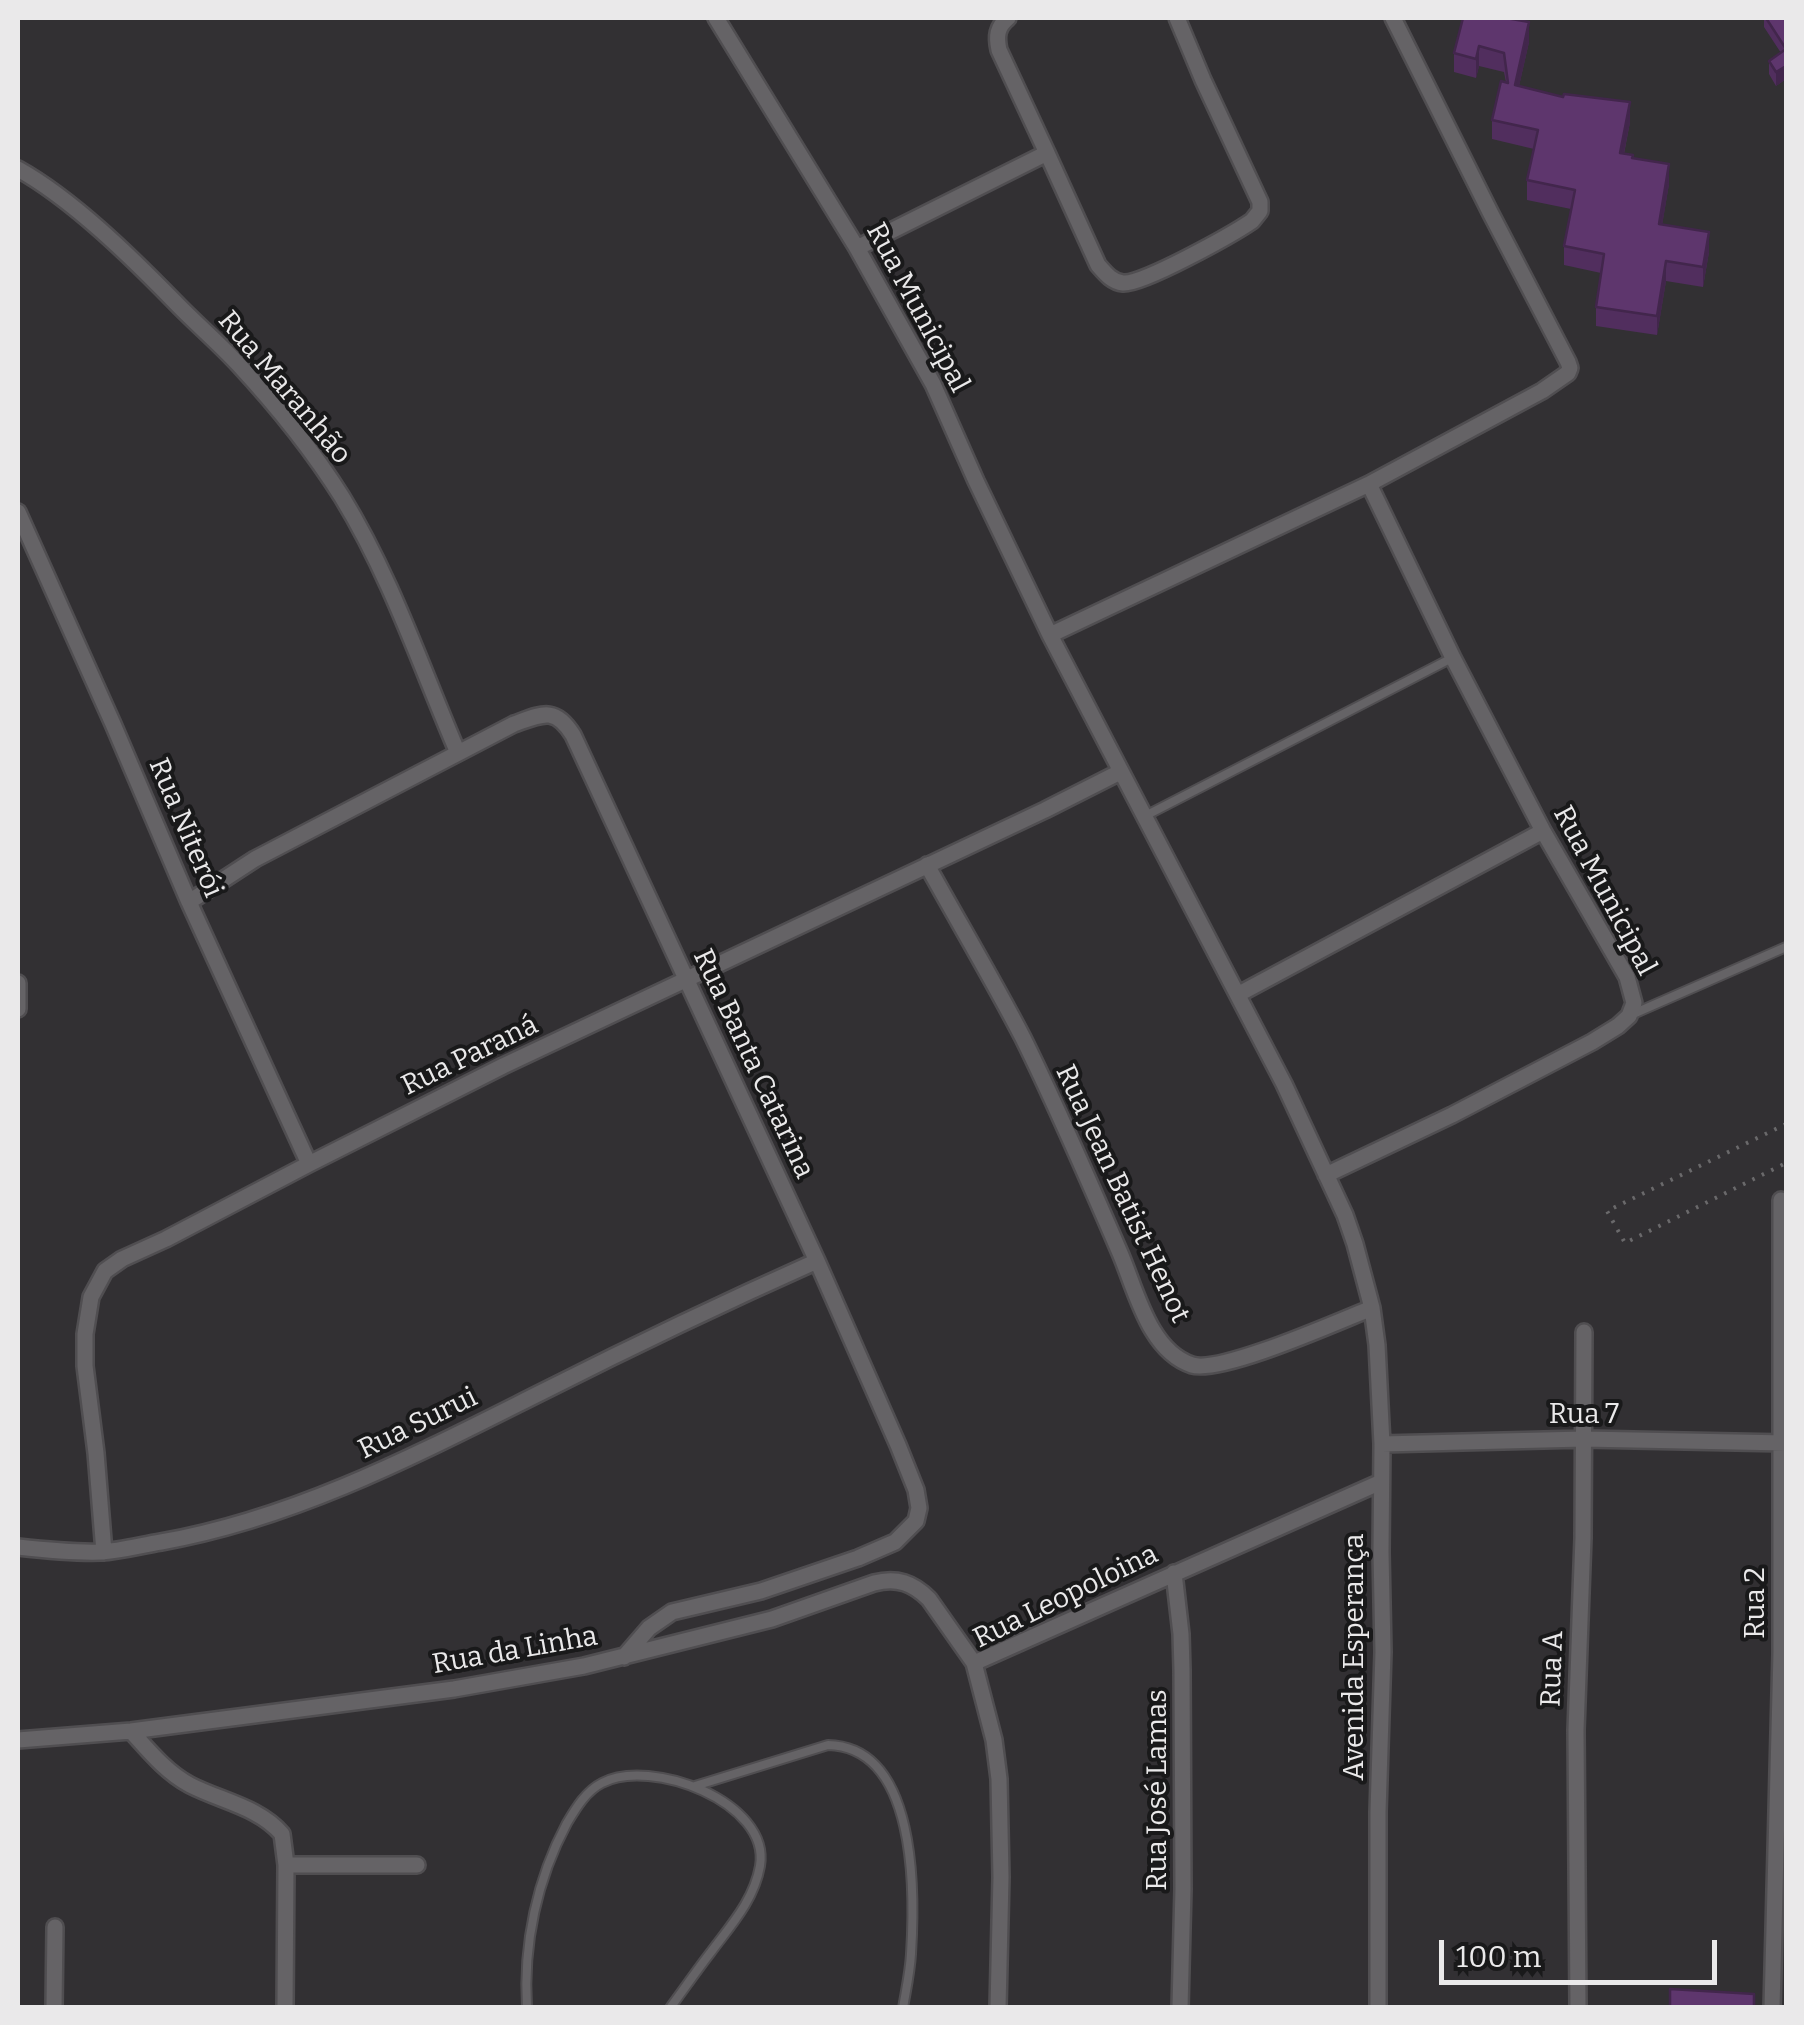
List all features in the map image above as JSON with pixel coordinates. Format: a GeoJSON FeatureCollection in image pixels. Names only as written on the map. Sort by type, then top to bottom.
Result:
{"type":"FeatureCollection","features":[{"type":"Feature","properties":{"kind":"street","name":"Rua Municipal"},"geometry":{"type":"LineString","coordinates":[[716,18],[857,248],[932,384],[1050,636],[1238,994],[1326,1175],[1345,1215],[1372,1308]]}},
{"type":"Feature","properties":{"kind":"street"},"geometry":{"type":"LineString","coordinates":[[1008,18],[997,33],[999,50],[1098,265],[1118,283],[1130,283],[1188,257],[1245,226],[1262,208],[1178,18]]}},
{"type":"Feature","properties":{"kind":"street"},"geometry":{"type":"LineString","coordinates":[[1050,636],[1370,484],[1564,378],[1570,368],[1394,18]]}},
{"type":"Feature","properties":{"kind":"street"},"geometry":{"type":"LineString","coordinates":[[857,248],[1047,153]]}},
{"type":"Feature","properties":{"kind":"street","name":"Rua Maranhão"},"geometry":{"type":"LineString","coordinates":[[18,169],[60,197],[140,266],[238,364],[307,448],[342,497],[382,570],[458,753]]}},
{"type":"Feature","properties":{"kind":"street","name":"Rua Municipal"},"geometry":{"type":"LineString","coordinates":[[1326,1175],[1452,1116],[1592,1042],[1629,1016],[1634,1003],[1628,978],[1544,831],[1453,658],[1370,484]]}},
{"type":"Feature","properties":{"kind":"street","name":"Rua Niterói"},"geometry":{"type":"LineString","coordinates":[[18,512],[188,902],[308,1164]]}},
{"type":"Feature","properties":{"kind":"street","name":"Rua Banta Catarina"},"geometry":{"type":"LineString","coordinates":[[188,902],[255,860],[514,724],[544,713],[567,725],[817,1260],[898,1445],[919,1508],[916,1521],[895,1542],[761,1591],[672,1612],[649,1628],[624,1657]]}},
{"type":"Feature","properties":{"kind":"street","name":"Rua Paraná"},"geometry":{"type":"LineString","coordinates":[[104,1552],[85,1366],[87,1313],[106,1271],[122,1259],[488,1074],[1120,772]]}},
{"type":"Feature","properties":{"kind":"street"},"geometry":{"type":"LineString","coordinates":[[1238,994],[1544,831]]}},
{"type":"Feature","properties":{"kind":"street","name":"Rua Jean Batist Henot"},"geometry":{"type":"LineString","coordinates":[[927,865],[1022,1038],[1152,1328],[1172,1354],[1198,1367],[1212,1366],[1262,1352],[1372,1308]]}},
{"type":"Feature","properties":{"kind":"street"},"geometry":{"type":"LineString","coordinates":[[18,982],[18,1009]]}},
{"type":"Feature","properties":{"kind":"street","name":"Rua 2"},"geometry":{"type":"LineString","coordinates":[[1772,2008],[1784,1443],[1782,1200]]}},
{"type":"Feature","properties":{"kind":"street","name":"Rua Surui"},"geometry":{"type":"LineString","coordinates":[[18,1547],[104,1552],[210,1533],[284,1510],[433,1446],[817,1260]]}},
{"type":"Feature","properties":{"kind":"street","name":"Avenida Esperança"},"geometry":{"type":"LineString","coordinates":[[1372,1308],[1382,1444],[1378,2008]]}},
{"type":"Feature","properties":{"kind":"street","name":"Rua A"},"geometry":{"type":"LineString","coordinates":[[1578,2008],[1576,1730],[1584,1332]]}},
{"type":"Feature","properties":{"kind":"street","name":"Rua 7"},"geometry":{"type":"LineString","coordinates":[[1382,1444],[1584,1438],[1784,1443]]}},
{"type":"Feature","properties":{"kind":"street","name":"Rua Leopoloina"},"geometry":{"type":"LineString","coordinates":[[998,2008],[999,1779],[994,1740],[974,1663],[1381,1482]]}},
{"type":"Feature","properties":{"kind":"street","name":"Rua José Lamas"},"geometry":{"type":"LineString","coordinates":[[1174,1573],[1182,1687],[1180,2008]]}},
{"type":"Feature","properties":{"kind":"street","name":"Rua da Linha"},"geometry":{"type":"LineString","coordinates":[[18,1740],[132,1730],[454,1689],[584,1666],[772,1619],[887,1580],[906,1582],[920,1590],[974,1663]]}},
{"type":"Feature","properties":{"kind":"street"},"geometry":{"type":"LineString","coordinates":[[132,1730],[175,1776],[260,1815],[282,1834],[286,1865],[285,2008]]}},
{"type":"Feature","properties":{"kind":"street"},"geometry":{"type":"LineString","coordinates":[[286,1865],[417,1864]]}},
{"type":"Feature","properties":{"kind":"street"},"geometry":{"type":"LineString","coordinates":[[54,2008],[55,1927]]}},
{"type":"Feature","properties":{"kind":"lane"},"geometry":{"type":"LineString","coordinates":[[1145,816],[1453,658]]}},
{"type":"Feature","properties":{"kind":"lane"},"geometry":{"type":"LineString","coordinates":[[1629,1016],[1786,947]]}},
{"type":"Feature","properties":{"kind":"lane"},"geometry":{"type":"LineString","coordinates":[[695,1786],[828,1745],[851,1748],[868,1758],[896,1796],[912,1876],[912,1957],[903,2008]]}},
{"type":"Feature","properties":{"kind":"lane"},"geometry":{"type":"LineString","coordinates":[[528,2008],[532,1920],[554,1850],[576,1809],[594,1788],[619,1776],[636,1774],[678,1780],[721,1801],[743,1819],[761,1856],[755,1886],[742,1912],[670,2008]]}},
{"type":"Feature","properties":{"kind":"path"},"geometry":{"type":"LineString","coordinates":[[1786,1124],[1607,1211],[1625,1243],[1786,1163]]}},
{"type":"Feature","properties":{"kind":"building"},"geometry":{"type":"Polygon","coordinates":[[[1463,18],[1529,22],[1515,85],[1563,97],[1564,94],[1630,102],[1620,153],[1669,164],[1659,224],[1709,232],[1703,267],[1666,261],[1657,316],[1596,307],[1604,254],[1564,246],[1575,190],[1527,180],[1538,130],[1492,120],[1501,81],[1508,83],[1504,53],[1479,46],[1476,59],[1454,53],[1463,18]]]}},
{"type":"Feature","properties":{"kind":"building"},"geometry":{"type":"Polygon","coordinates":[[[1766,18],[1786,21],[1786,49],[1766,18]]]}},
{"type":"Feature","properties":{"kind":"building"},"geometry":{"type":"Polygon","coordinates":[[[1786,49],[1786,66],[1776,72],[1769,61],[1786,49]]]}},
{"type":"Feature","properties":{"kind":"building"},"geometry":{"type":"Polygon","coordinates":[[[1670,1989],[1754,1994],[1754,2008],[1670,2008],[1670,1989]]]}}]}
